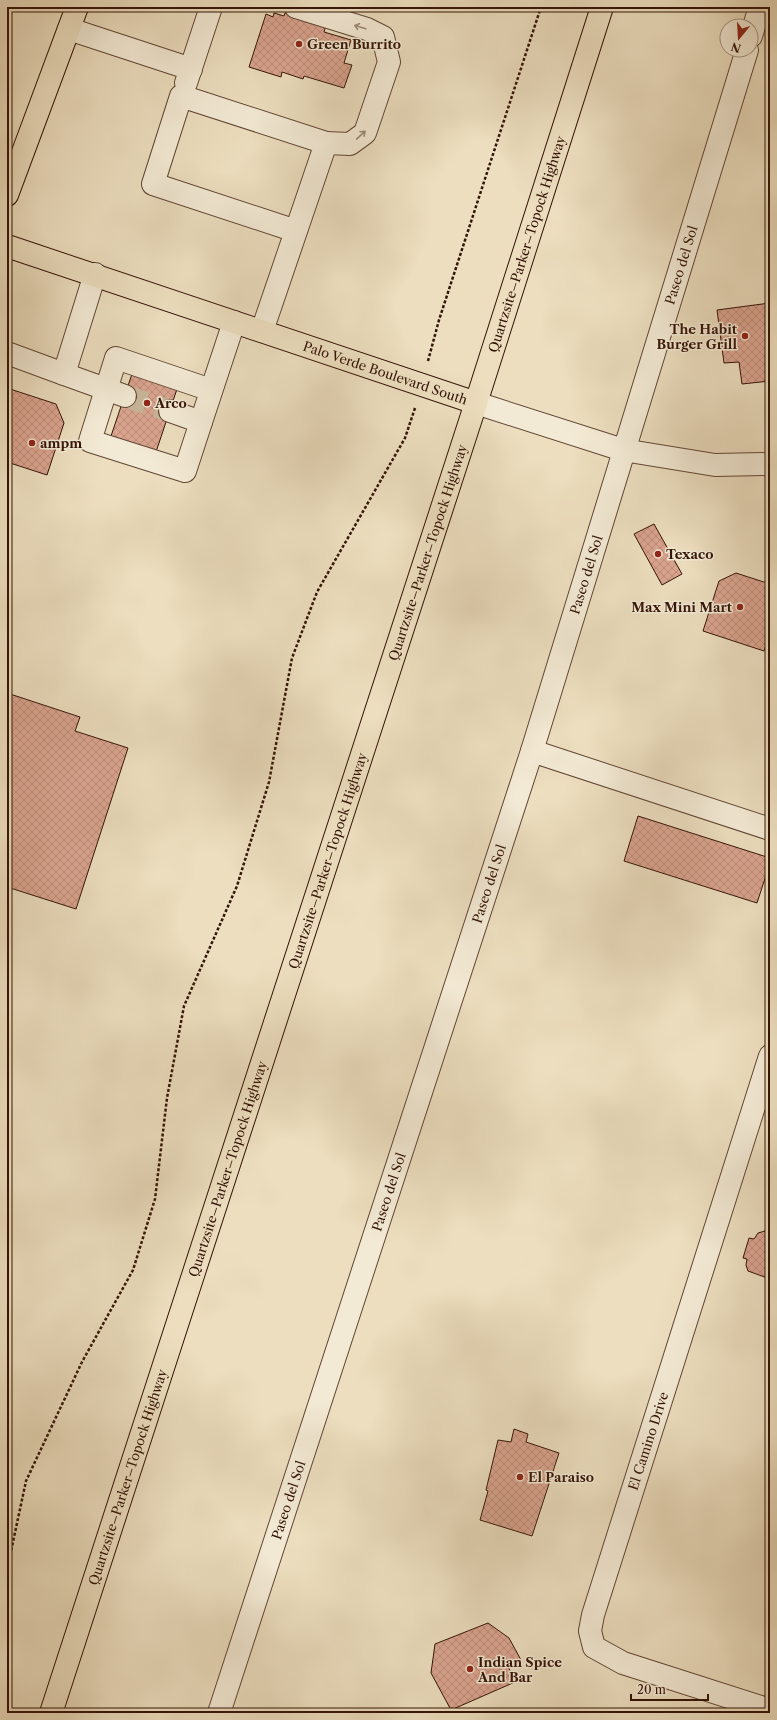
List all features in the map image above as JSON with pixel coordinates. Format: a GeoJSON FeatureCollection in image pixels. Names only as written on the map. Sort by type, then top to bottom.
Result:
{"type":"FeatureCollection","features":[{"type":"Feature","properties":{"kind":"main road"},"geometry":{"type":"LineString","coordinates":[[7,194],[77,7]]}},
{"type":"Feature","properties":{"kind":"main road","name":"Quartzsite–Parker–Topock Highway"},"geometry":{"type":"LineString","coordinates":[[51,1713],[476,403],[602,7]]}},
{"type":"Feature","properties":{"kind":"main road","name":"Palo Verde Boulevard South"},"geometry":{"type":"LineString","coordinates":[[7,246],[95,274],[476,403]]}},
{"type":"Feature","properties":{"kind":"street"},"geometry":{"type":"LineString","coordinates":[[211,7],[153,184],[296,231]]}},
{"type":"Feature","properties":{"kind":"street"},"geometry":{"type":"LineString","coordinates":[[182,96],[326,143],[350,144],[365,133],[389,62],[384,37],[367,29],[296,7]]}},
{"type":"Feature","properties":{"kind":"street"},"geometry":{"type":"LineString","coordinates":[[757,18],[760,7]]}},
{"type":"Feature","properties":{"kind":"street"},"geometry":{"type":"LineString","coordinates":[[69,29],[190,69]]}},
{"type":"Feature","properties":{"kind":"street","name":"Paseo del Sol"},"geometry":{"type":"LineString","coordinates":[[219,1713],[532,751],[623,450],[745,58]]}},
{"type":"Feature","properties":{"kind":"street"},"geometry":{"type":"LineString","coordinates":[[262,331],[326,143]]}},
{"type":"Feature","properties":{"kind":"street"},"geometry":{"type":"LineString","coordinates":[[64,374],[95,274]]}},
{"type":"Feature","properties":{"kind":"street"},"geometry":{"type":"LineString","coordinates":[[211,390],[116,358],[115,393],[90,441],[185,471],[234,322]]}},
{"type":"Feature","properties":{"kind":"street"},"geometry":{"type":"LineString","coordinates":[[7,353],[115,393]]}},
{"type":"Feature","properties":{"kind":"street","name":"Palo Verde Boulevard South"},"geometry":{"type":"LineString","coordinates":[[476,403],[623,450],[716,465],[770,464]]}},
{"type":"Feature","properties":{"kind":"street"},"geometry":{"type":"LineString","coordinates":[[170,411],[201,422]]}},
{"type":"Feature","properties":{"kind":"street"},"geometry":{"type":"LineString","coordinates":[[532,751],[770,830]]}},
{"type":"Feature","properties":{"kind":"street","name":"El Camino Drive"},"geometry":{"type":"LineString","coordinates":[[770,1056],[593,1615],[590,1631],[594,1647],[624,1663],[770,1710]]}},
{"type":"Feature","properties":{"kind":"path"},"geometry":{"type":"LineString","coordinates":[[7,1570],[26,1481],[82,1362],[133,1270],[156,1199],[166,1098],[184,1006],[237,886],[242,871],[269,782],[292,658],[317,592],[405,438],[422,385],[439,320],[541,7]]}},
{"type":"Feature","properties":{"kind":"building"},"geometry":{"type":"Polygon","coordinates":[[[377,7],[391,7],[389,11],[377,7]]]}},
{"type":"Feature","properties":{"kind":"building"},"geometry":{"type":"Polygon","coordinates":[[[274,13],[284,16],[285,13],[326,25],[324,32],[351,40],[344,63],[352,65],[344,88],[304,76],[303,79],[282,72],[281,77],[249,67],[266,14],[273,17],[274,13]]]}},
{"type":"Feature","properties":{"kind":"building","name":"The Habit Burger Grill"},"geometry":{"type":"Polygon","coordinates":[[[770,303],[770,381],[742,384],[739,362],[724,363],[717,310],[770,303]]]}},
{"type":"Feature","properties":{"kind":"building","name":"Arco"},"geometry":{"type":"Polygon","coordinates":[[[134,368],[179,383],[156,452],[111,436],[134,368]]]}},
{"type":"Feature","properties":{"kind":"building","name":"ampm"},"geometry":{"type":"Polygon","coordinates":[[[7,388],[56,404],[64,423],[47,475],[7,462],[7,388]]]}},
{"type":"Feature","properties":{"kind":"building","name":"Texaco"},"geometry":{"type":"Polygon","coordinates":[[[654,524],[682,574],[662,585],[634,534],[654,524]]]}},
{"type":"Feature","properties":{"kind":"building","name":"Max Mini Mart"},"geometry":{"type":"Polygon","coordinates":[[[736,573],[770,584],[770,633],[764,651],[703,631],[719,581],[736,573]]]}},
{"type":"Feature","properties":{"kind":"building"},"geometry":{"type":"Polygon","coordinates":[[[7,693],[80,717],[75,731],[128,748],[76,909],[7,887],[7,693]]]}},
{"type":"Feature","properties":{"kind":"building"},"geometry":{"type":"Polygon","coordinates":[[[638,816],[770,858],[770,863],[757,903],[624,861],[638,816]]]}},
{"type":"Feature","properties":{"kind":"building"},"geometry":{"type":"Polygon","coordinates":[[[770,1172],[770,1184],[767,1183],[770,1172]]]}},
{"type":"Feature","properties":{"kind":"building"},"geometry":{"type":"Polygon","coordinates":[[[770,1214],[770,1279],[748,1271],[746,1265],[747,1259],[743,1258],[749,1238],[754,1239],[758,1233],[765,1231],[770,1214]]]}},
{"type":"Feature","properties":{"kind":"building","name":"El Paraiso"},"geometry":{"type":"Polygon","coordinates":[[[514,1429],[528,1434],[526,1442],[559,1453],[532,1536],[480,1520],[488,1491],[486,1490],[498,1440],[511,1442],[514,1429]]]}},
{"type":"Feature","properties":{"kind":"building","name":"Indian Spice And Bar"},"geometry":{"type":"Polygon","coordinates":[[[488,1623],[509,1638],[521,1660],[507,1664],[515,1682],[451,1710],[431,1673],[435,1644],[488,1623]]]}},
{"type":"Feature","properties":{"kind":"tunnel"},"geometry":{"type":"LineString","coordinates":[[125,396],[170,411]]}},
{"type":"Feature","properties":{"kind":"place","name":"Green Burrito"},"geometry":{"type":"Point","coordinates":[299,44]}},
{"type":"Feature","properties":{"kind":"place","name":"The Habit Burger Grill"},"geometry":{"type":"Point","coordinates":[745,336]}},
{"type":"Feature","properties":{"kind":"place","name":"Arco"},"geometry":{"type":"Point","coordinates":[147,403]}},
{"type":"Feature","properties":{"kind":"place","name":"ampm"},"geometry":{"type":"Point","coordinates":[32,443]}},
{"type":"Feature","properties":{"kind":"place","name":"Texaco"},"geometry":{"type":"Point","coordinates":[658,554]}},
{"type":"Feature","properties":{"kind":"place","name":"Max Mini Mart"},"geometry":{"type":"Point","coordinates":[740,607]}},
{"type":"Feature","properties":{"kind":"place","name":"El Paraiso"},"geometry":{"type":"Point","coordinates":[520,1477]}},
{"type":"Feature","properties":{"kind":"place","name":"Indian Spice And Bar"},"geometry":{"type":"Point","coordinates":[470,1669]}}]}
